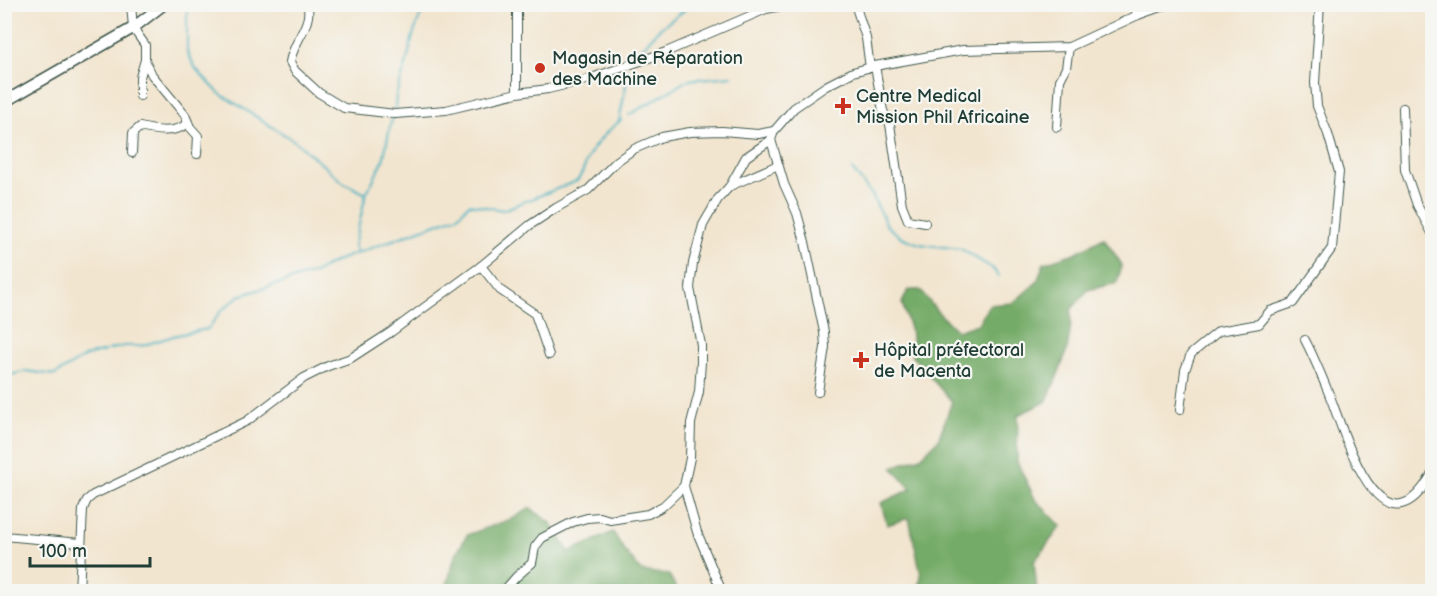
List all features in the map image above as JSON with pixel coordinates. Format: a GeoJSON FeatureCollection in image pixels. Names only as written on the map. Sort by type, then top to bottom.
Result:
{"type":"FeatureCollection","features":[{"type":"Feature","properties":{"kind":"main road"},"geometry":{"type":"LineString","coordinates":[[4,102],[133,28],[164,4]]}},
{"type":"Feature","properties":{"kind":"street"},"geometry":{"type":"LineString","coordinates":[[131,4],[133,28],[145,45],[145,60],[140,77],[140,96]]}},
{"type":"Feature","properties":{"kind":"street"},"geometry":{"type":"LineString","coordinates":[[307,4],[310,12],[309,21],[292,50],[290,62],[295,71],[320,93],[344,108],[388,113],[446,110],[564,85],[666,52],[766,9],[791,4]]}},
{"type":"Feature","properties":{"kind":"street"},"geometry":{"type":"LineString","coordinates":[[517,4],[518,93]]}},
{"type":"Feature","properties":{"kind":"street"},"geometry":{"type":"LineString","coordinates":[[855,4],[866,38],[883,111],[890,124],[904,211],[908,220],[925,223]]}},
{"type":"Feature","properties":{"kind":"street"},"geometry":{"type":"LineString","coordinates":[[1133,4],[1138,15]]}},
{"type":"Feature","properties":{"kind":"street"},"geometry":{"type":"LineString","coordinates":[[818,392],[825,347],[824,332],[797,213],[771,140],[774,130],[794,108],[826,86],[853,72],[963,50],[1069,47],[1138,15],[1169,4]]}},
{"type":"Feature","properties":{"kind":"street"},"geometry":{"type":"LineString","coordinates":[[1180,410],[1185,370],[1191,354],[1219,331],[1259,324],[1270,311],[1293,303],[1332,248],[1340,172],[1317,106],[1315,82],[1320,4]]}},
{"type":"Feature","properties":{"kind":"street"},"geometry":{"type":"LineString","coordinates":[[1057,127],[1060,80],[1066,68],[1069,47]]}},
{"type":"Feature","properties":{"kind":"street"},"geometry":{"type":"LineString","coordinates":[[145,60],[152,75],[198,136],[197,154]]}},
{"type":"Feature","properties":{"kind":"street"},"geometry":{"type":"LineString","coordinates":[[1403,108],[1405,170],[1417,205],[1432,233]]}},
{"type":"Feature","properties":{"kind":"street"},"geometry":{"type":"LineString","coordinates":[[132,153],[133,133],[140,127],[165,131],[181,129],[188,123]]}},
{"type":"Feature","properties":{"kind":"street"},"geometry":{"type":"LineString","coordinates":[[79,591],[83,509],[87,500],[93,495],[247,422],[304,378],[351,358],[391,333],[481,266],[530,225],[588,190],[617,161],[634,149],[662,137],[690,132],[722,131],[758,134],[774,130]]}},
{"type":"Feature","properties":{"kind":"street"},"geometry":{"type":"LineString","coordinates":[[722,591],[697,531],[684,486],[690,458],[691,423],[699,392],[701,362],[701,345],[690,288],[693,263],[703,225],[718,199],[730,186],[746,157],[771,140]]}},
{"type":"Feature","properties":{"kind":"street"},"geometry":{"type":"LineString","coordinates":[[730,186],[778,165]]}},
{"type":"Feature","properties":{"kind":"street"},"geometry":{"type":"LineString","coordinates":[[481,266],[500,290],[535,314],[549,355]]}},
{"type":"Feature","properties":{"kind":"street"},"geometry":{"type":"LineString","coordinates":[[1305,340],[1319,368],[1354,459],[1368,486],[1380,498],[1393,503],[1404,503],[1415,499],[1432,474]]}},
{"type":"Feature","properties":{"kind":"street"},"geometry":{"type":"LineString","coordinates":[[503,591],[532,563],[535,548],[542,538],[573,522],[587,518],[600,517],[610,520],[648,514],[663,506],[684,486]]}},
{"type":"Feature","properties":{"kind":"street"},"geometry":{"type":"LineString","coordinates":[[4,536],[80,543]]}},
{"type":"Feature","properties":{"kind":"green space"},"geometry":{"type":"Polygon","coordinates":[[[1104,238],[1122,265],[1117,283],[1088,290],[1071,310],[1070,335],[1061,368],[1046,402],[1018,415],[1017,462],[1035,499],[1061,526],[1034,562],[1037,591],[919,591],[921,575],[909,518],[887,525],[881,503],[911,489],[892,467],[921,457],[938,440],[952,402],[912,356],[912,335],[902,303],[908,290],[920,290],[957,331],[978,324],[989,305],[1013,303],[1037,282],[1044,263],[1075,253],[1104,238]]]}},
{"type":"Feature","properties":{"kind":"green space"},"geometry":{"type":"Polygon","coordinates":[[[530,508],[550,522],[569,552],[613,532],[641,571],[669,575],[678,591],[445,592],[455,556],[467,535],[514,518],[530,508]]]}},
{"type":"Feature","properties":{"kind":"waterway"},"geometry":{"type":"LineString","coordinates":[[395,111],[396,95],[413,35],[425,4]]}},
{"type":"Feature","properties":{"kind":"waterway"},"geometry":{"type":"LineString","coordinates":[[627,56],[644,46],[659,29],[693,4]]}},
{"type":"Feature","properties":{"kind":"waterway"},"geometry":{"type":"LineString","coordinates":[[187,10],[187,52],[196,69],[219,93],[296,142],[344,183],[366,194]]}},
{"type":"Feature","properties":{"kind":"waterway"},"geometry":{"type":"LineString","coordinates":[[619,122],[629,69]]}},
{"type":"Feature","properties":{"kind":"waterway"},"geometry":{"type":"LineString","coordinates":[[629,115],[688,80],[732,76]]}},
{"type":"Feature","properties":{"kind":"waterway"},"geometry":{"type":"LineString","coordinates":[[357,253],[354,246],[366,194],[383,161],[394,116]]}},
{"type":"Feature","properties":{"kind":"waterway"},"geometry":{"type":"LineString","coordinates":[[108,350],[124,346],[141,346],[177,335],[208,329],[221,311],[239,296],[314,273],[336,261],[458,216],[469,204],[503,210],[577,181],[593,149],[621,120]]}},
{"type":"Feature","properties":{"kind":"waterway"},"geometry":{"type":"LineString","coordinates":[[852,169],[872,195],[887,226],[901,237],[919,244],[961,249],[992,268],[999,276]]}},
{"type":"Feature","properties":{"kind":"waterway"},"geometry":{"type":"LineString","coordinates":[[4,374],[11,375],[26,371],[55,375],[86,356],[105,351]]}},
{"type":"Feature","properties":{"kind":"place","name":"Magasin de Réparation des Machine"},"geometry":{"type":"Point","coordinates":[540,68]}},
{"type":"Feature","properties":{"kind":"place","name":"Centre Medical Mission Phil Africaine"},"geometry":{"type":"Point","coordinates":[843,106]}},
{"type":"Feature","properties":{"kind":"place","name":"Hôpital préfectoral de Macenta"},"geometry":{"type":"Point","coordinates":[861,360]}}]}
